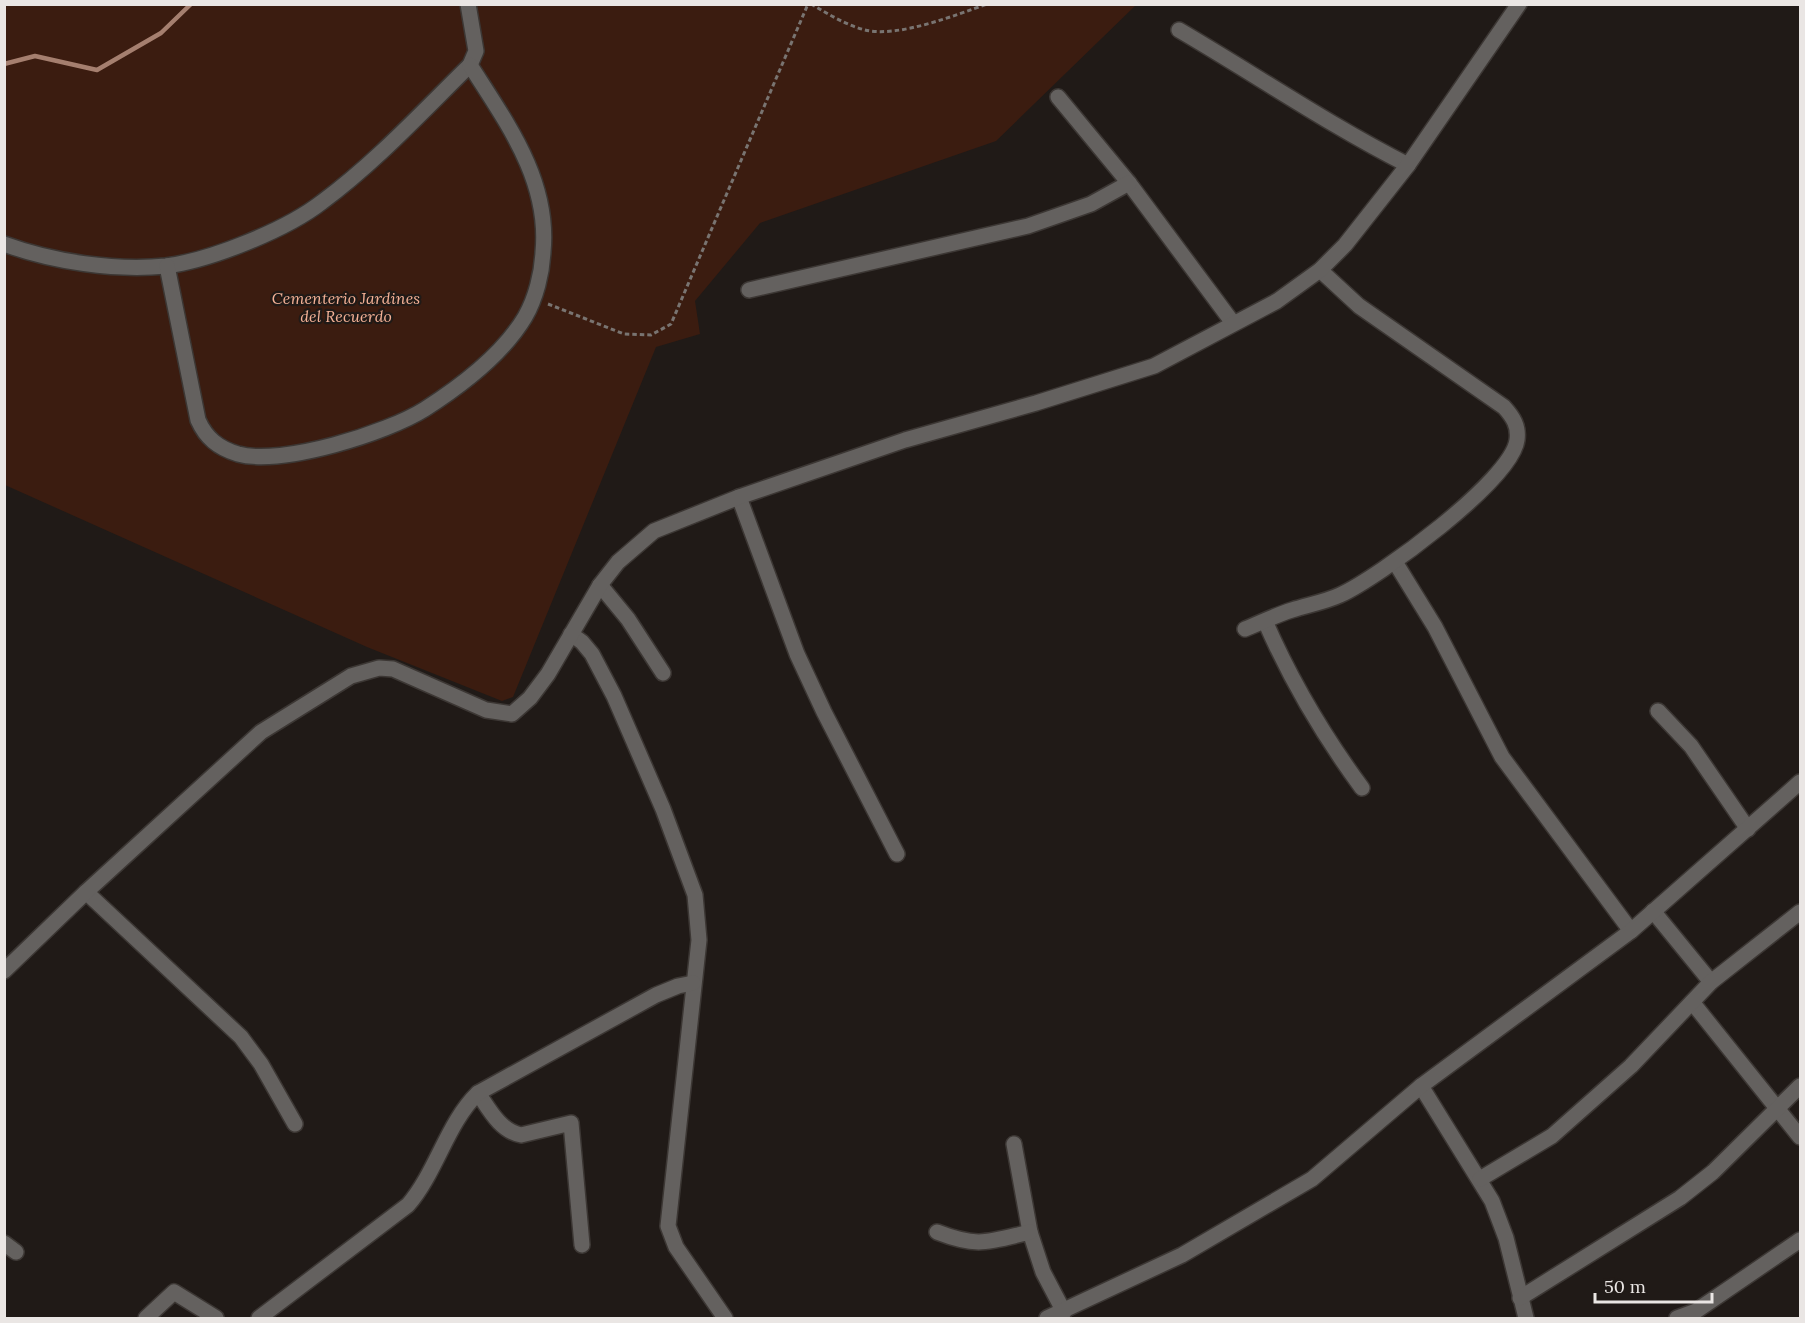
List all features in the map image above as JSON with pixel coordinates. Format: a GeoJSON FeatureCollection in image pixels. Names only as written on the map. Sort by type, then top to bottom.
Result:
{"type":"FeatureCollection","features":[{"type":"Feature","properties":{"kind":"street"},"geometry":{"type":"LineString","coordinates":[[4,244],[58,260],[106,265],[167,266],[219,252],[271,232],[320,204],[371,163],[470,65],[476,51],[468,4]]}},
{"type":"Feature","properties":{"kind":"street"},"geometry":{"type":"LineString","coordinates":[[4,971],[86,892],[261,732],[351,676],[379,668],[393,669],[486,710],[512,714],[530,698],[600,585],[618,562],[654,531],[739,497],[905,440],[1036,403],[1154,366],[1277,301],[1320,270],[1345,245],[1408,165],[1519,4]]}},
{"type":"Feature","properties":{"kind":"street"},"geometry":{"type":"LineString","coordinates":[[1179,30],[1293,97],[1320,117],[1408,165]]}},
{"type":"Feature","properties":{"kind":"street"},"geometry":{"type":"LineString","coordinates":[[167,266],[198,420],[204,434],[219,447],[240,454],[263,456],[306,451],[391,427],[424,410],[458,385],[504,344],[525,316],[538,282],[544,250],[536,186],[529,162],[512,130],[470,65]]}},
{"type":"Feature","properties":{"kind":"street"},"geometry":{"type":"LineString","coordinates":[[1058,97],[1129,183],[1233,323]]}},
{"type":"Feature","properties":{"kind":"street"},"geometry":{"type":"LineString","coordinates":[[749,290],[1028,226],[1091,204],[1129,183]]}},
{"type":"Feature","properties":{"kind":"street"},"geometry":{"type":"LineString","coordinates":[[1245,629],[1338,596],[1395,562],[1472,498],[1497,474],[1513,453],[1517,440],[1514,418],[1504,407],[1359,306],[1320,270]]}},
{"type":"Feature","properties":{"kind":"street"},"geometry":{"type":"LineString","coordinates":[[739,497],[797,654],[897,854]]}},
{"type":"Feature","properties":{"kind":"street"},"geometry":{"type":"LineString","coordinates":[[1395,562],[1435,627],[1502,757],[1631,931]]}},
{"type":"Feature","properties":{"kind":"street"},"geometry":{"type":"LineString","coordinates":[[600,585],[628,619],[663,673]]}},
{"type":"Feature","properties":{"kind":"street"},"geometry":{"type":"LineString","coordinates":[[1265,621],[1296,687],[1318,726],[1362,788]]}},
{"type":"Feature","properties":{"kind":"street"},"geometry":{"type":"LineString","coordinates":[[571,634],[592,654],[614,696],[687,868],[698,915],[699,940],[668,1226],[676,1247],[725,1318]]}},
{"type":"Feature","properties":{"kind":"street"},"geometry":{"type":"LineString","coordinates":[[1658,711],[1691,746],[1748,829]]}},
{"type":"Feature","properties":{"kind":"street"},"geometry":{"type":"LineString","coordinates":[[1047,1318],[1182,1255],[1286,1197],[1312,1179],[1421,1086],[1631,931],[1800,782]]}},
{"type":"Feature","properties":{"kind":"street"},"geometry":{"type":"LineString","coordinates":[[86,892],[241,1037],[261,1064],[295,1124]]}},
{"type":"Feature","properties":{"kind":"street"},"geometry":{"type":"LineString","coordinates":[[1653,911],[1710,982]]}},
{"type":"Feature","properties":{"kind":"street"},"geometry":{"type":"LineString","coordinates":[[1480,1179],[1552,1136],[1631,1066],[1710,982],[1800,912]]}},
{"type":"Feature","properties":{"kind":"street"},"geometry":{"type":"LineString","coordinates":[[259,1318],[408,1205],[424,1185],[466,1107],[478,1093],[656,995],[693,983]]}},
{"type":"Feature","properties":{"kind":"street"},"geometry":{"type":"LineString","coordinates":[[1692,1002],[1800,1137]]}},
{"type":"Feature","properties":{"kind":"street"},"geometry":{"type":"LineString","coordinates":[[1421,1086],[1480,1179],[1506,1238],[1526,1318]]}},
{"type":"Feature","properties":{"kind":"street"},"geometry":{"type":"LineString","coordinates":[[1520,1298],[1680,1198],[1713,1172],[1800,1086]]}},
{"type":"Feature","properties":{"kind":"street"},"geometry":{"type":"LineString","coordinates":[[478,1093],[500,1123],[514,1133],[521,1135],[571,1123],[582,1245]]}},
{"type":"Feature","properties":{"kind":"street"},"geometry":{"type":"LineString","coordinates":[[1014,1144],[1030,1232],[1043,1272],[1064,1312]]}},
{"type":"Feature","properties":{"kind":"street"},"geometry":{"type":"LineString","coordinates":[[937,1232],[969,1243],[989,1242],[1030,1232]]}},
{"type":"Feature","properties":{"kind":"street"},"geometry":{"type":"LineString","coordinates":[[1677,1318],[1696,1311],[1800,1240]]}},
{"type":"Feature","properties":{"kind":"street"},"geometry":{"type":"LineString","coordinates":[[146,1318],[174,1292],[216,1318]]}},
{"type":"Feature","properties":{"kind":"path"},"geometry":{"type":"LineString","coordinates":[[533,297],[624,334],[651,335],[671,324],[809,4],[835,19],[867,30],[910,28],[987,4]]}},
{"type":"Feature","properties":{"kind":"green space","name":"Cementerio Jardines del Recuerdo"},"geometry":{"type":"Polygon","coordinates":[[[5,5],[1136,5],[996,141],[760,223],[695,301],[700,334],[656,347],[513,697],[502,701],[367,647],[5,485],[5,5]]]}},
{"type":"Feature","properties":{"kind":"waterway"},"geometry":{"type":"LineString","coordinates":[[4,64],[35,56],[97,70],[161,33],[191,4]]}}]}
